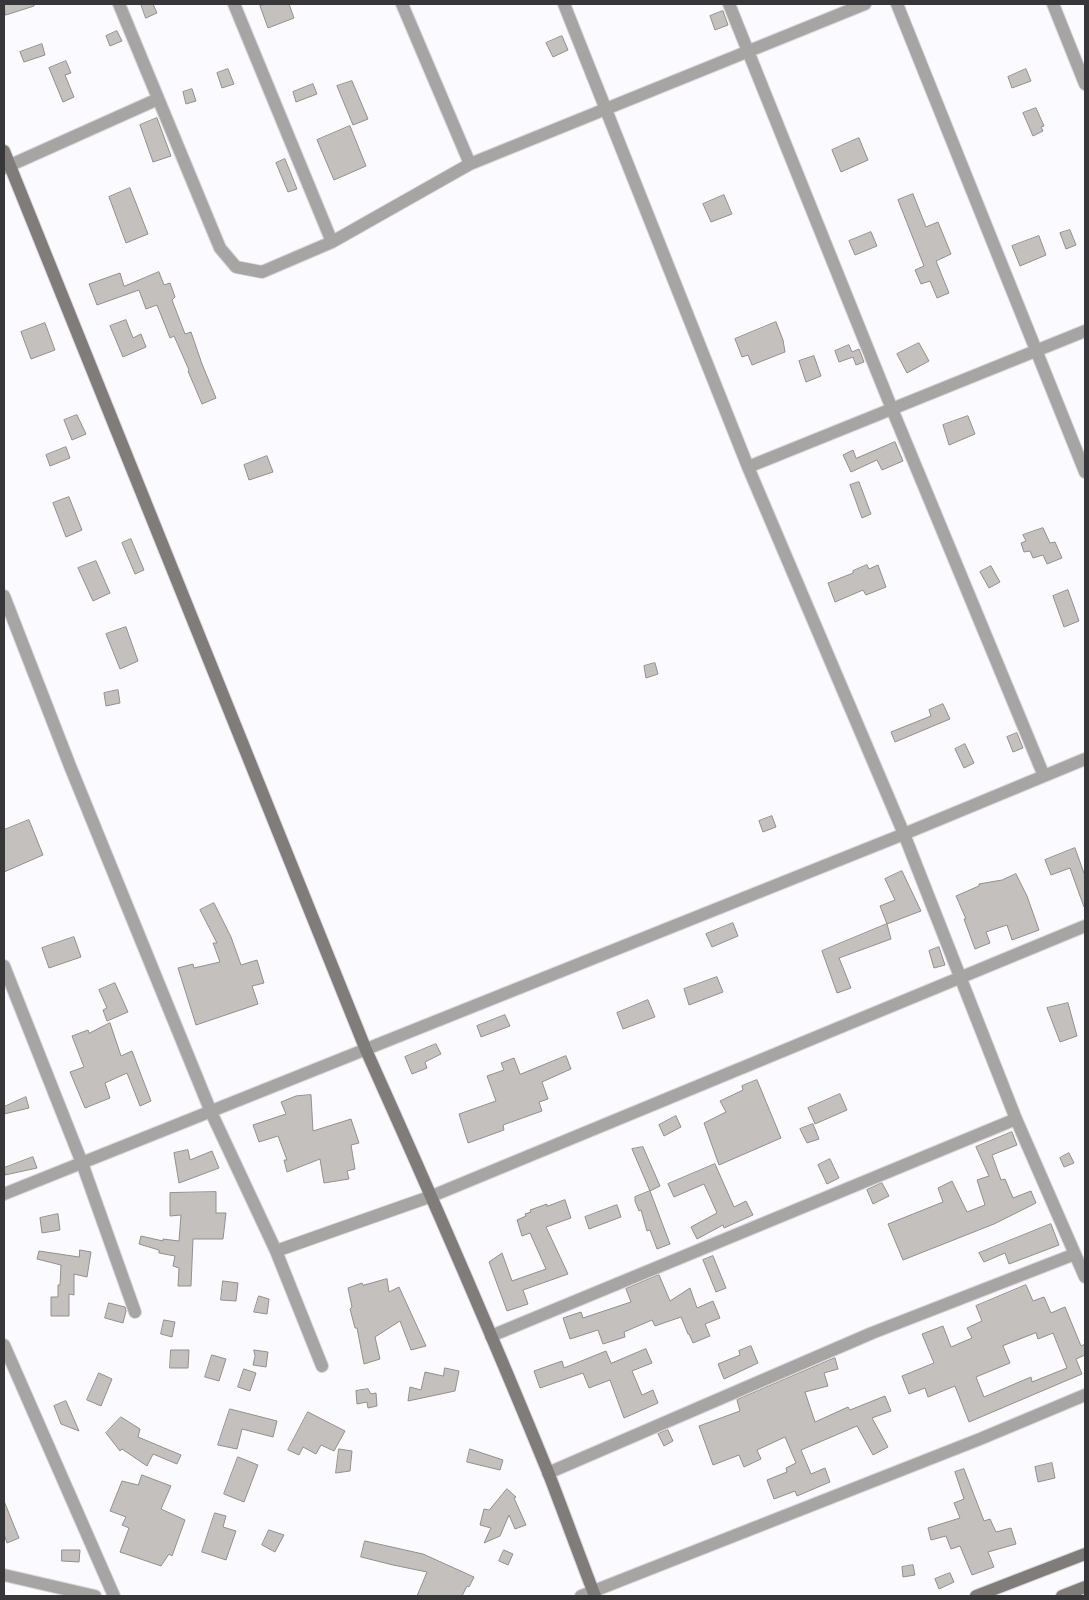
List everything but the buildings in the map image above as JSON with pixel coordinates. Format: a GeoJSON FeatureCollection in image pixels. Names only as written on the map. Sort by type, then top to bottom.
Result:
{"type":"FeatureCollection","features":[{"type":"Feature","properties":{"kind":"street"},"geometry":{"type":"LineString","coordinates":[[119,4],[220,248],[236,267],[262,272],[332,242],[470,164],[606,107],[865,4]]}},
{"type":"Feature","properties":{"kind":"street"},"geometry":{"type":"LineString","coordinates":[[234,4],[332,242]]}},
{"type":"Feature","properties":{"kind":"street"},"geometry":{"type":"LineString","coordinates":[[402,4],[470,164]]}},
{"type":"Feature","properties":{"kind":"street"},"geometry":{"type":"LineString","coordinates":[[564,4],[748,467],[904,834],[1016,1119],[1085,1277]]}},
{"type":"Feature","properties":{"kind":"street"},"geometry":{"type":"LineString","coordinates":[[729,4],[892,409],[1044,776]]}},
{"type":"Feature","properties":{"kind":"street"},"geometry":{"type":"LineString","coordinates":[[897,4],[1085,472]]}},
{"type":"Feature","properties":{"kind":"street"},"geometry":{"type":"LineString","coordinates":[[1053,4],[1085,84]]}},
{"type":"Feature","properties":{"kind":"street"},"geometry":{"type":"LineString","coordinates":[[7,167],[158,99]]}},
{"type":"Feature","properties":{"kind":"street"},"geometry":{"type":"LineString","coordinates":[[4,151],[7,167],[366,1050],[432,1196],[548,1473],[589,1594],[980,1439],[1085,1395]]}},
{"type":"Feature","properties":{"kind":"street"},"geometry":{"type":"LineString","coordinates":[[748,467],[1085,330]]}},
{"type":"Feature","properties":{"kind":"street"},"geometry":{"type":"LineString","coordinates":[[4,596],[70,766],[211,1112],[276,1251],[322,1366]]}},
{"type":"Feature","properties":{"kind":"street"},"geometry":{"type":"LineString","coordinates":[[4,1194],[904,834],[1085,759]]}},
{"type":"Feature","properties":{"kind":"street"},"geometry":{"type":"LineString","coordinates":[[276,1251],[432,1196],[1085,926]]}},
{"type":"Feature","properties":{"kind":"street"},"geometry":{"type":"LineString","coordinates":[[4,966],[82,1164],[136,1312]]}},
{"type":"Feature","properties":{"kind":"street"},"geometry":{"type":"LineString","coordinates":[[491,1336],[1016,1119]]}},
{"type":"Feature","properties":{"kind":"street"},"geometry":{"type":"LineString","coordinates":[[548,1473],[872,1333],[1075,1254]]}},
{"type":"Feature","properties":{"kind":"street"},"geometry":{"type":"LineString","coordinates":[[4,1345],[8,1370],[114,1596]]}},
{"type":"Feature","properties":{"kind":"street"},"geometry":{"type":"LineString","coordinates":[[976,1596],[1085,1554]]}},
{"type":"Feature","properties":{"kind":"street"},"geometry":{"type":"LineString","coordinates":[[4,1575],[95,1596]]}},
{"type":"Feature","properties":{"kind":"street"},"geometry":{"type":"LineString","coordinates":[[1062,1596],[1085,1587]]}}]}
